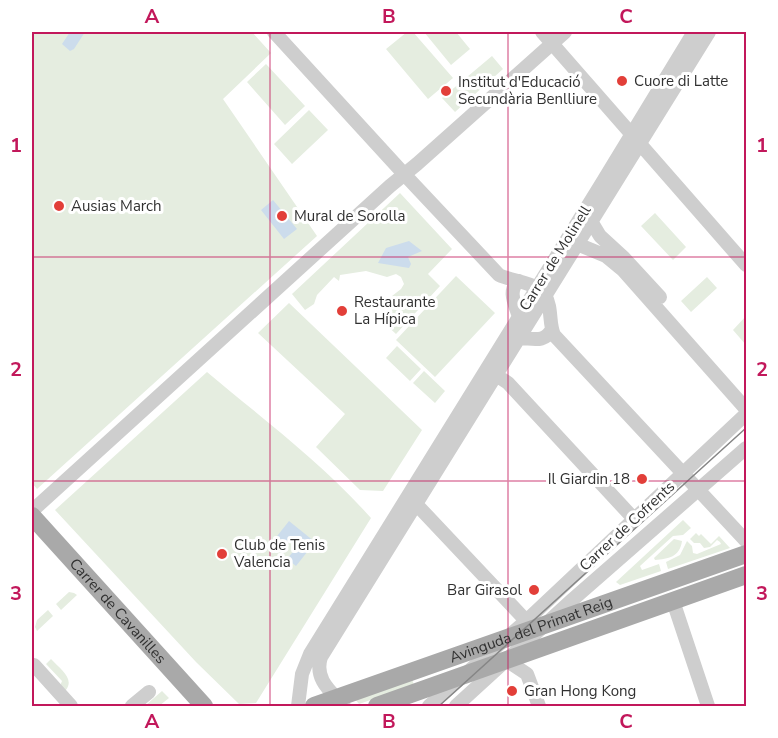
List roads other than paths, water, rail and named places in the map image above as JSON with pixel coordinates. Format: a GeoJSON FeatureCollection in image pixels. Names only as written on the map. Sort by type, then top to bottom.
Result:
{"type":"FeatureCollection","features":[{"type":"Feature","properties":{"kind":"main road","name":"Carrer de Cavanilles"},"geometry":{"type":"LineString","coordinates":[[32,516],[204,706]]}},
{"type":"Feature","properties":{"kind":"main road","name":"Avinguda del Primat Reig"},"geometry":{"type":"LineString","coordinates":[[314,706],[340,703],[535,625],[594,609],[747,554]]}},
{"type":"Feature","properties":{"kind":"main road","name":"Avinguda del Primat Reig"},"geometry":{"type":"LineString","coordinates":[[387,705],[506,660],[747,575]]}},
{"type":"Feature","properties":{"kind":"street"},"geometry":{"type":"LineString","coordinates":[[274,32],[499,275],[542,291],[554,335],[682,475],[747,541]]}},
{"type":"Feature","properties":{"kind":"street"},"geometry":{"type":"LineString","coordinates":[[542,32],[635,139],[744,255]]}},
{"type":"Feature","properties":{"kind":"street"},"geometry":{"type":"LineString","coordinates":[[32,511],[404,174],[565,32]]}},
{"type":"Feature","properties":{"kind":"street","name":"Carrer de Molinell"},"geometry":{"type":"LineString","coordinates":[[340,703],[320,676],[318,670],[321,657],[519,317],[542,291],[591,221],[694,32]]}},
{"type":"Feature","properties":{"kind":"street","name":"Carrer de Molinell"},"geometry":{"type":"LineString","coordinates":[[298,706],[302,674],[310,654],[403,515],[416,504],[420,487],[496,375],[542,291],[635,139],[709,32]]}},
{"type":"Feature","properties":{"kind":"street"},"geometry":{"type":"LineString","coordinates":[[591,221],[614,255],[728,381],[747,409]]}},
{"type":"Feature","properties":{"kind":"street"},"geometry":{"type":"LineString","coordinates":[[577,244],[614,255]]}},
{"type":"Feature","properties":{"kind":"street"},"geometry":{"type":"LineString","coordinates":[[519,281],[512,291],[519,317]]}},
{"type":"Feature","properties":{"kind":"street"},"geometry":{"type":"LineString","coordinates":[[518,338],[543,339],[548,337],[552,329]]}},
{"type":"Feature","properties":{"kind":"street"},"geometry":{"type":"LineString","coordinates":[[496,375],[508,383],[634,519]]}},
{"type":"Feature","properties":{"kind":"street"},"geometry":{"type":"LineString","coordinates":[[728,381],[747,396]]}},
{"type":"Feature","properties":{"kind":"street","name":"Carrer de Cofrents"},"geometry":{"type":"LineString","coordinates":[[456,706],[506,660],[535,625],[634,519],[747,414]]}},
{"type":"Feature","properties":{"kind":"street","name":"Carrer de Cofrents"},"geometry":{"type":"LineString","coordinates":[[535,625],[747,448]]}},
{"type":"Feature","properties":{"kind":"street"},"geometry":{"type":"LineString","coordinates":[[416,504],[535,625]]}},
{"type":"Feature","properties":{"kind":"street"},"geometry":{"type":"LineString","coordinates":[[673,601],[708,706]]}},
{"type":"Feature","properties":{"kind":"street"},"geometry":{"type":"LineString","coordinates":[[429,706],[507,638]]}},
{"type":"Feature","properties":{"kind":"street"},"geometry":{"type":"LineString","coordinates":[[506,660],[527,674],[539,706]]}},
{"type":"Feature","properties":{"kind":"street"},"geometry":{"type":"LineString","coordinates":[[34,665],[71,706]]}},
{"type":"Feature","properties":{"kind":"street"},"geometry":{"type":"LineString","coordinates":[[132,706],[149,692]]}},
{"type":"Feature","properties":{"kind":"water"},"geometry":{"type":"Polygon","coordinates":[[[70,32],[85,32],[74,49],[70,51],[62,44],[70,32]]]}},
{"type":"Feature","properties":{"kind":"water"},"geometry":{"type":"Polygon","coordinates":[[[273,200],[297,229],[284,239],[261,210],[273,200]]]}},
{"type":"Feature","properties":{"kind":"water"},"geometry":{"type":"Polygon","coordinates":[[[409,241],[422,251],[408,257],[411,264],[409,268],[378,263],[386,248],[409,241]]]}},
{"type":"Feature","properties":{"kind":"water"},"geometry":{"type":"Polygon","coordinates":[[[289,521],[315,542],[296,566],[287,559],[297,547],[289,539],[279,552],[270,545],[289,521]]]}},
{"type":"Feature","properties":{"kind":"tram line"},"geometry":{"type":"LineString","coordinates":[[439,706],[746,428]]}},
{"type":"Feature","properties":{"kind":"place","name":"Cuore di Latte"},"geometry":{"type":"Point","coordinates":[622,81]}},
{"type":"Feature","properties":{"kind":"place","name":"Institut d'Educació Secundària Benlliure"},"geometry":{"type":"Point","coordinates":[446,91]}},
{"type":"Feature","properties":{"kind":"place","name":"Ausias March"},"geometry":{"type":"Point","coordinates":[59,206]}},
{"type":"Feature","properties":{"kind":"place","name":"Mural de Sorolla"},"geometry":{"type":"Point","coordinates":[282,216]}},
{"type":"Feature","properties":{"kind":"place","name":"Restaurante La Hípica"},"geometry":{"type":"Point","coordinates":[342,311]}},
{"type":"Feature","properties":{"kind":"place","name":"Il Giardin 18"},"geometry":{"type":"Point","coordinates":[642,479]}},
{"type":"Feature","properties":{"kind":"place","name":"Club de Tenis Valencia"},"geometry":{"type":"Point","coordinates":[222,554]}},
{"type":"Feature","properties":{"kind":"place","name":"Bar Girasol"},"geometry":{"type":"Point","coordinates":[534,590]}},
{"type":"Feature","properties":{"kind":"place","name":"Gran Hong Kong"},"geometry":{"type":"Point","coordinates":[512,691]}}]}
